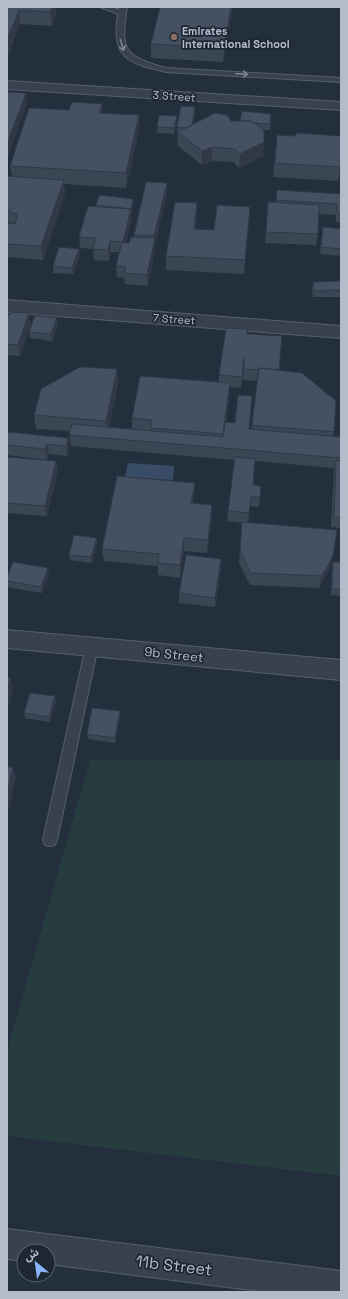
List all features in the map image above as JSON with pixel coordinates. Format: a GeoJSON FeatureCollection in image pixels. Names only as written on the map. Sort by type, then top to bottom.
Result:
{"type":"FeatureCollection","features":[{"type":"Feature","properties":{"kind":"street","name":"3 Street"},"geometry":{"type":"LineString","coordinates":[[7,85],[341,106]]}},
{"type":"Feature","properties":{"kind":"street","name":"7 Street"},"geometry":{"type":"LineString","coordinates":[[7,306],[341,332]]}},
{"type":"Feature","properties":{"kind":"street","name":"9b Street"},"geometry":{"type":"LineString","coordinates":[[7,639],[341,670]]}},
{"type":"Feature","properties":{"kind":"street","name":"11b Street"},"geometry":{"type":"LineString","coordinates":[[7,1244],[341,1286]]}},
{"type":"Feature","properties":{"kind":"lane"},"geometry":{"type":"LineString","coordinates":[[104,7],[122,10],[121,44],[124,52],[140,63],[166,70],[341,80]]}},
{"type":"Feature","properties":{"kind":"lane"},"geometry":{"type":"LineString","coordinates":[[50,840],[92,646]]}},
{"type":"Feature","properties":{"kind":"green space"},"geometry":{"type":"Polygon","coordinates":[[[90,760],[341,760],[341,1176],[7,1136],[7,1051],[90,760]]]}},
{"type":"Feature","properties":{"kind":"water"},"geometry":{"type":"Polygon","coordinates":[[[128,463],[174,466],[173,480],[125,477],[128,463]]]}},
{"type":"Feature","properties":{"kind":"building"},"geometry":{"type":"Polygon","coordinates":[[[7,7],[52,7],[50,12],[19,10],[7,40],[7,7]]]}},
{"type":"Feature","properties":{"kind":"building"},"geometry":{"type":"Polygon","coordinates":[[[160,7],[231,7],[224,48],[151,44],[160,7]]]}},
{"type":"Feature","properties":{"kind":"building"},"geometry":{"type":"Polygon","coordinates":[[[7,92],[26,93],[7,144],[7,92]]]}},
{"type":"Feature","properties":{"kind":"building"},"geometry":{"type":"Polygon","coordinates":[[[72,102],[102,104],[99,113],[139,115],[126,173],[10,166],[29,108],[69,110],[72,102]]]}},
{"type":"Feature","properties":{"kind":"building"},"geometry":{"type":"Polygon","coordinates":[[[181,106],[195,107],[192,125],[186,128],[177,127],[181,106]]]}},
{"type":"Feature","properties":{"kind":"building"},"geometry":{"type":"Polygon","coordinates":[[[242,111],[271,114],[270,124],[240,121],[242,111]]]}},
{"type":"Feature","properties":{"kind":"building"},"geometry":{"type":"Polygon","coordinates":[[[215,113],[227,115],[231,121],[251,121],[264,130],[264,142],[240,154],[235,149],[212,147],[202,151],[178,132],[215,113]]]}},
{"type":"Feature","properties":{"kind":"building"},"geometry":{"type":"Polygon","coordinates":[[[159,115],[177,116],[174,128],[157,127],[159,115]]]}},
{"type":"Feature","properties":{"kind":"building"},"geometry":{"type":"Polygon","coordinates":[[[296,133],[341,136],[340,167],[275,163],[277,135],[296,136],[296,133]]]}},
{"type":"Feature","properties":{"kind":"building"},"geometry":{"type":"Polygon","coordinates":[[[7,176],[64,180],[41,246],[7,244],[7,223],[15,224],[18,214],[11,213],[7,208],[7,176]]]}},
{"type":"Feature","properties":{"kind":"building"},"geometry":{"type":"Polygon","coordinates":[[[146,182],[167,183],[154,236],[134,235],[146,182]]]}},
{"type":"Feature","properties":{"kind":"building"},"geometry":{"type":"Polygon","coordinates":[[[277,190],[341,194],[341,212],[337,211],[337,204],[276,200],[277,190]]]}},
{"type":"Feature","properties":{"kind":"building"},"geometry":{"type":"Polygon","coordinates":[[[99,195],[133,199],[131,209],[96,205],[99,195]]]}},
{"type":"Feature","properties":{"kind":"building"},"geometry":{"type":"Polygon","coordinates":[[[175,202],[197,203],[194,229],[214,230],[217,205],[250,207],[245,260],[166,256],[175,202]]]}},
{"type":"Feature","properties":{"kind":"building"},"geometry":{"type":"Polygon","coordinates":[[[268,202],[319,205],[318,234],[266,232],[268,202]]]}},
{"type":"Feature","properties":{"kind":"building"},"geometry":{"type":"Polygon","coordinates":[[[88,206],[131,209],[123,242],[110,241],[108,250],[93,249],[96,238],[79,237],[88,206]]]}},
{"type":"Feature","properties":{"kind":"building"},"geometry":{"type":"Polygon","coordinates":[[[323,227],[341,229],[341,249],[321,247],[323,227]]]}},
{"type":"Feature","properties":{"kind":"building"},"geometry":{"type":"Polygon","coordinates":[[[131,237],[155,238],[147,275],[124,273],[126,267],[116,266],[122,242],[129,243],[131,237]]]}},
{"type":"Feature","properties":{"kind":"building"},"geometry":{"type":"Polygon","coordinates":[[[59,247],[79,249],[72,268],[53,266],[59,247]]]}},
{"type":"Feature","properties":{"kind":"building"},"geometry":{"type":"Polygon","coordinates":[[[341,281],[341,290],[314,291],[313,282],[341,281]]]}},
{"type":"Feature","properties":{"kind":"building"},"geometry":{"type":"Polygon","coordinates":[[[10,312],[29,313],[18,345],[7,344],[7,319],[10,312]]]}},
{"type":"Feature","properties":{"kind":"building"},"geometry":{"type":"Polygon","coordinates":[[[35,315],[57,318],[51,334],[29,332],[35,315]]]}},
{"type":"Feature","properties":{"kind":"building"},"geometry":{"type":"Polygon","coordinates":[[[226,328],[248,329],[247,334],[282,336],[279,370],[259,368],[258,370],[244,369],[244,357],[242,377],[219,375],[226,328]]]}},
{"type":"Feature","properties":{"kind":"building"},"geometry":{"type":"Polygon","coordinates":[[[80,367],[117,369],[106,421],[34,415],[41,389],[80,367]]]}},
{"type":"Feature","properties":{"kind":"building"},"geometry":{"type":"Polygon","coordinates":[[[259,368],[302,373],[336,401],[334,432],[252,425],[259,368]]]}},
{"type":"Feature","properties":{"kind":"building"},"geometry":{"type":"Polygon","coordinates":[[[140,376],[230,383],[223,434],[151,428],[152,420],[132,418],[140,376]]]}},
{"type":"Feature","properties":{"kind":"building"},"geometry":{"type":"Polygon","coordinates":[[[238,395],[252,396],[249,429],[341,437],[341,458],[69,435],[72,424],[223,437],[225,422],[235,423],[238,395]]]}},
{"type":"Feature","properties":{"kind":"building"},"geometry":{"type":"Polygon","coordinates":[[[7,432],[68,438],[66,446],[47,444],[45,449],[7,445],[7,432]]]}},
{"type":"Feature","properties":{"kind":"building"},"geometry":{"type":"Polygon","coordinates":[[[7,457],[56,461],[45,506],[7,503],[7,457]]]}},
{"type":"Feature","properties":{"kind":"building"},"geometry":{"type":"Polygon","coordinates":[[[235,457],[255,459],[253,485],[261,486],[260,497],[251,496],[249,513],[228,511],[235,457]]]}},
{"type":"Feature","properties":{"kind":"building"},"geometry":{"type":"Polygon","coordinates":[[[336,460],[341,461],[341,518],[334,517],[336,460]]]}},
{"type":"Feature","properties":{"kind":"building"},"geometry":{"type":"Polygon","coordinates":[[[117,476],[195,483],[191,503],[212,505],[208,540],[184,538],[180,565],[158,563],[159,554],[102,549],[117,476]]]}},
{"type":"Feature","properties":{"kind":"building"},"geometry":{"type":"Polygon","coordinates":[[[242,522],[337,530],[333,556],[322,576],[251,573],[240,551],[242,522]]]}},
{"type":"Feature","properties":{"kind":"building"},"geometry":{"type":"Polygon","coordinates":[[[74,535],[97,538],[91,557],[69,555],[74,535]]]}},
{"type":"Feature","properties":{"kind":"building"},"geometry":{"type":"Polygon","coordinates":[[[186,555],[221,559],[215,598],[179,593],[186,555]]]}},
{"type":"Feature","properties":{"kind":"building"},"geometry":{"type":"Polygon","coordinates":[[[13,562],[48,568],[41,587],[7,581],[7,577],[13,562]]]}},
{"type":"Feature","properties":{"kind":"building"},"geometry":{"type":"Polygon","coordinates":[[[333,562],[341,562],[341,590],[332,589],[333,562]]]}},
{"type":"Feature","properties":{"kind":"building"},"geometry":{"type":"Polygon","coordinates":[[[7,677],[10,678],[7,692],[7,677]]]}},
{"type":"Feature","properties":{"kind":"building"},"geometry":{"type":"Polygon","coordinates":[[[30,693],[55,696],[49,717],[24,713],[30,693]]]}},
{"type":"Feature","properties":{"kind":"building"},"geometry":{"type":"Polygon","coordinates":[[[92,708],[120,711],[115,738],[87,734],[92,708]]]}},
{"type":"Feature","properties":{"kind":"building"},"geometry":{"type":"Polygon","coordinates":[[[7,767],[13,767],[7,794],[7,767]]]}},
{"type":"Feature","properties":{"kind":"place","name":"Emirates International School"},"geometry":{"type":"Point","coordinates":[174,37]}}]}
